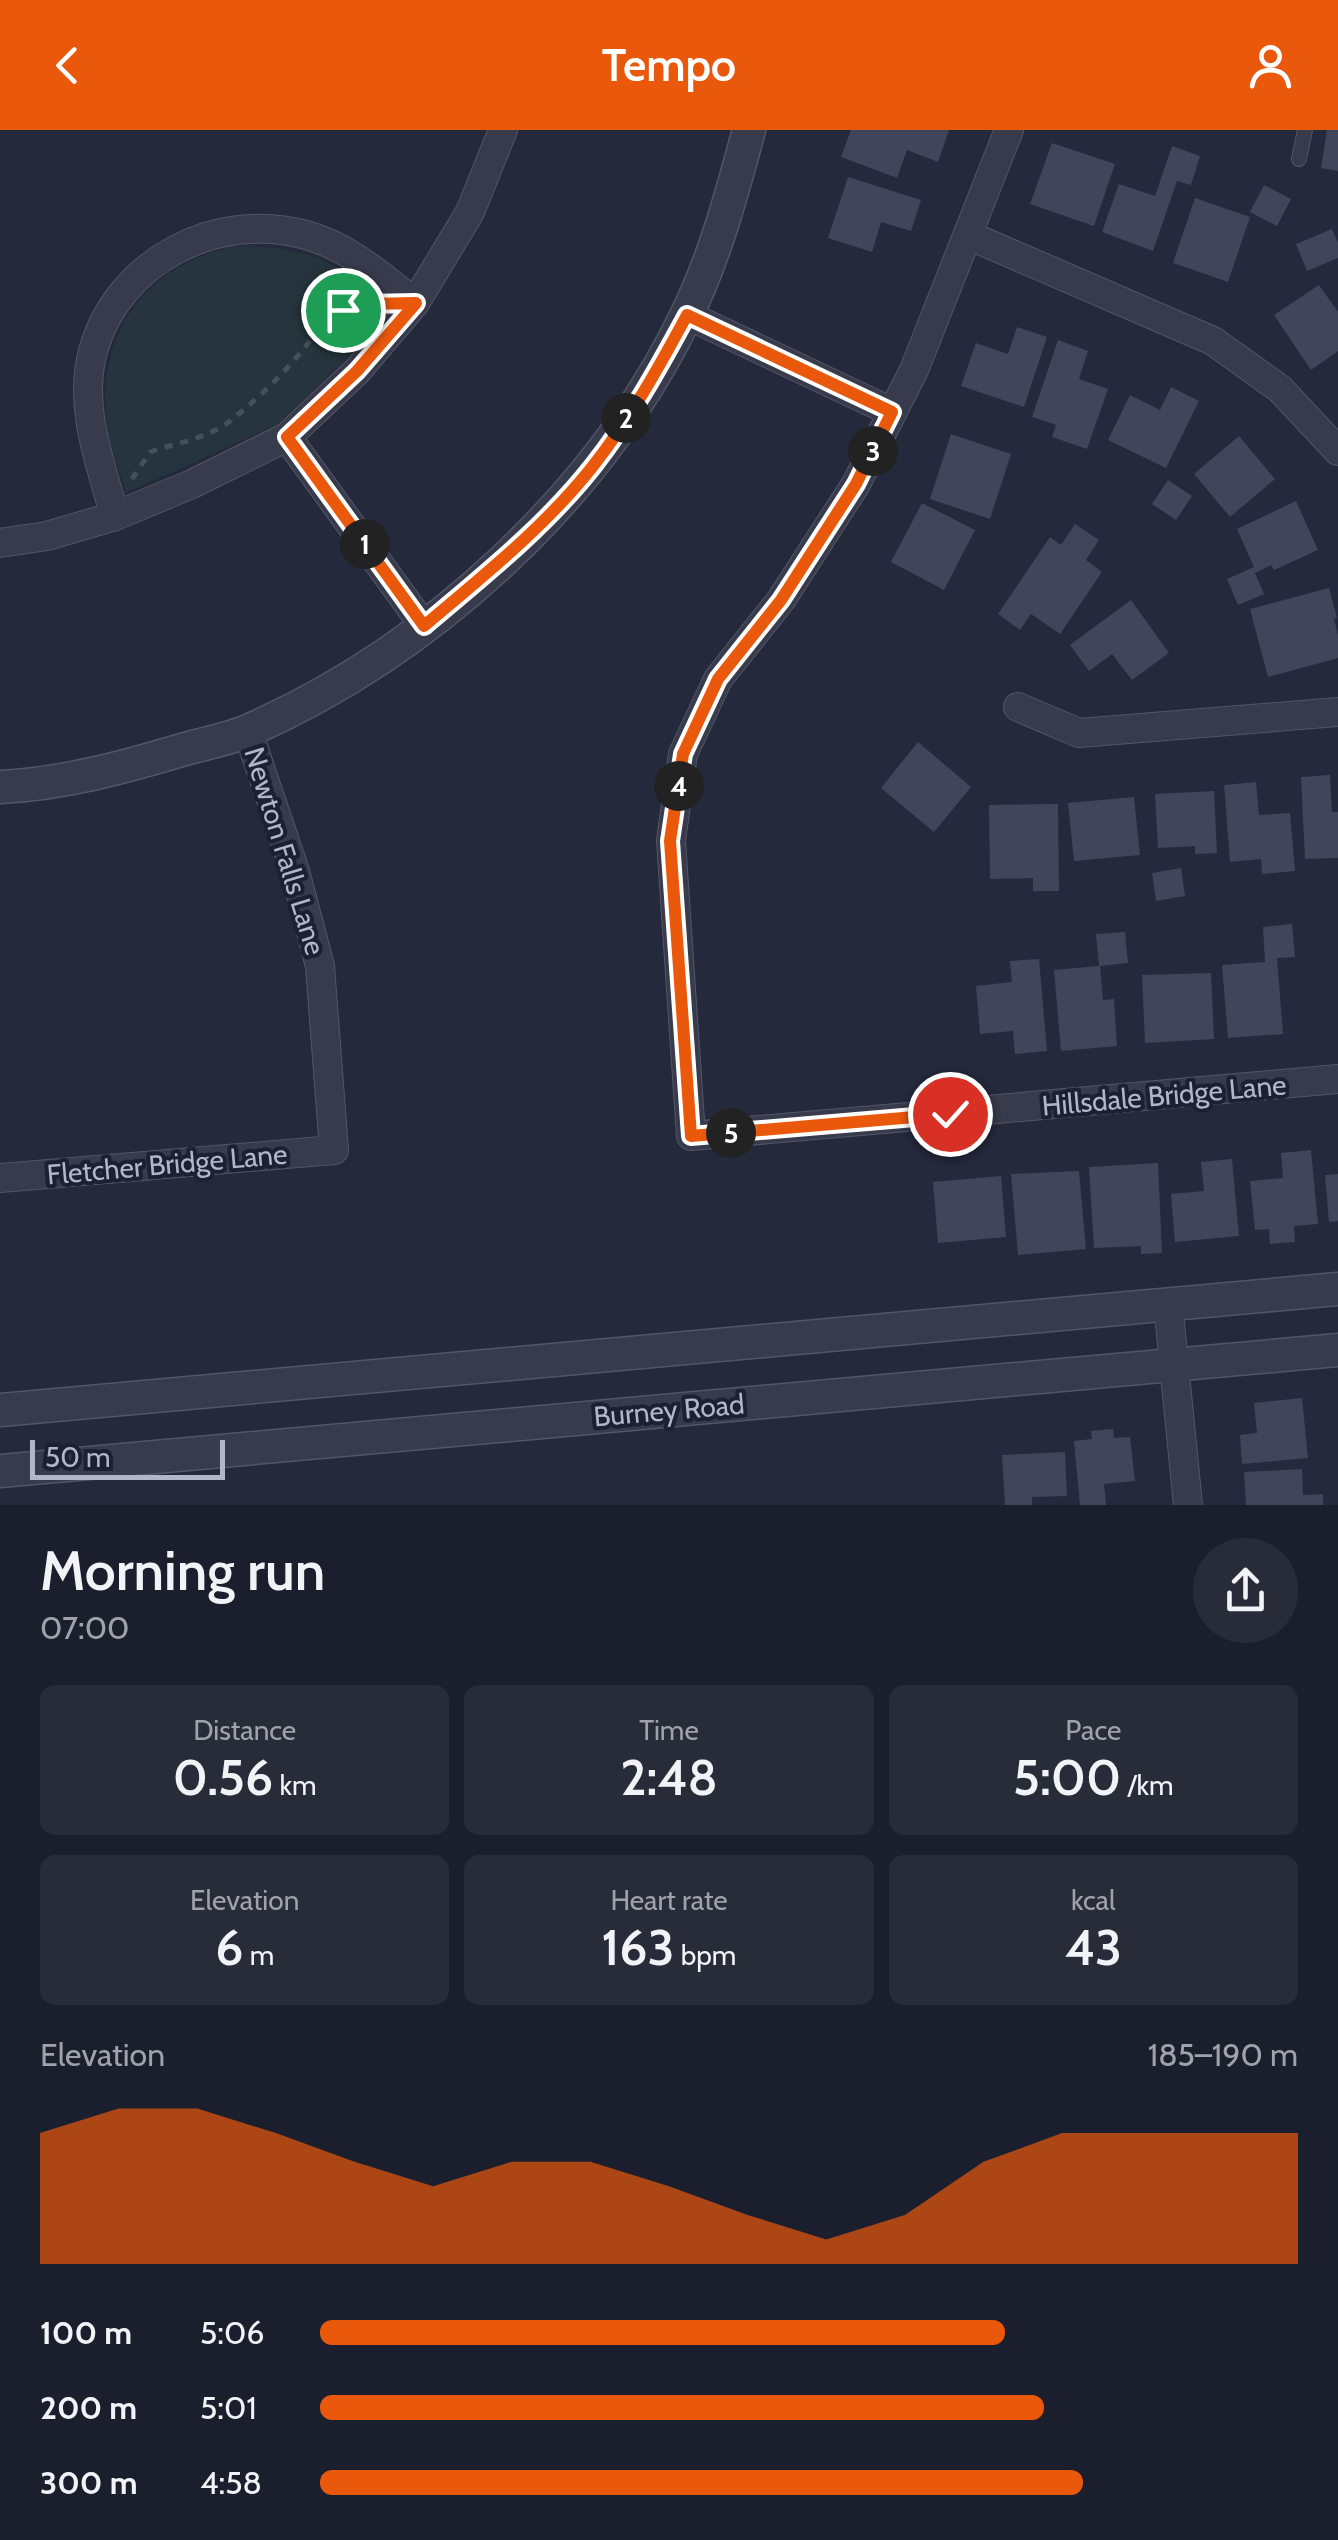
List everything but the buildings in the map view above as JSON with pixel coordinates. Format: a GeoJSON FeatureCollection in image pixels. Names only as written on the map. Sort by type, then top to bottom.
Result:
{"type":"FeatureCollection","features":[{"type":"Feature","properties":{"kind":"street"},"geometry":{"type":"LineString","coordinates":[[0,543],[47,536],[115,516],[192,484],[287,437],[357,371],[416,303],[470,212],[503,130]]}},
{"type":"Feature","properties":{"kind":"street"},"geometry":{"type":"LineString","coordinates":[[0,787],[121,768],[248,732],[347,679],[424,626],[522,544],[592,467],[650,384],[687,315],[724,222],[749,130]]}},
{"type":"Feature","properties":{"kind":"street"},"geometry":{"type":"LineString","coordinates":[[687,315],[892,412],[914,370],[1009,130]]}},
{"type":"Feature","properties":{"kind":"street"},"geometry":{"type":"LineString","coordinates":[[115,516],[91,433],[92,352],[106,317],[127,288],[162,256],[197,237],[233,230],[305,234],[353,254],[416,303]]}},
{"type":"Feature","properties":{"kind":"street"},"geometry":{"type":"LineString","coordinates":[[968,235],[1212,342],[1280,389],[1338,452]]}},
{"type":"Feature","properties":{"kind":"street","name":"Hillsdale Bridge Lane"},"geometry":{"type":"LineString","coordinates":[[892,412],[856,484],[781,600],[718,679],[683,754],[670,841],[691,1136],[1338,1079]]}},
{"type":"Feature","properties":{"kind":"street"},"geometry":{"type":"LineString","coordinates":[[287,437],[424,626]]}},
{"type":"Feature","properties":{"kind":"street"},"geometry":{"type":"LineString","coordinates":[[1018,707],[1079,733],[1338,712]]}},
{"type":"Feature","properties":{"kind":"street","name":"Newton Falls Lane"},"geometry":{"type":"LineString","coordinates":[[248,732],[295,871],[320,966],[334,1150]]}},
{"type":"Feature","properties":{"kind":"street","name":"Fletcher Bridge Lane"},"geometry":{"type":"LineString","coordinates":[[0,1178],[334,1150]]}},
{"type":"Feature","properties":{"kind":"street"},"geometry":{"type":"LineString","coordinates":[[0,1410],[1338,1289]]}},
{"type":"Feature","properties":{"kind":"street"},"geometry":{"type":"LineString","coordinates":[[1168,1304],[1188,1505]]}},
{"type":"Feature","properties":{"kind":"street","name":"Burney Road"},"geometry":{"type":"LineString","coordinates":[[0,1471],[1338,1350]]}},
{"type":"Feature","properties":{"kind":"lane"},"geometry":{"type":"LineString","coordinates":[[1299,159],[1304,130]]}},
{"type":"Feature","properties":{"kind":"path"},"geometry":{"type":"LineString","coordinates":[[115,516],[150,452],[200,438],[227,424],[288,367],[324,322],[343,310],[366,304],[416,303]]}},
{"type":"Feature","properties":{"kind":"shaded area"},"geometry":{"type":"Polygon","coordinates":[[[234,246],[282,249],[319,259],[353,277],[391,305],[345,360],[278,424],[126,493],[107,426],[110,362],[119,334],[151,287],[202,256],[234,246]]]}},
{"type":"Feature","properties":{"kind":"route"},"geometry":{"type":"LineString","coordinates":[[343,310],[366,304],[416,303],[357,371],[287,437],[424,626],[522,544],[592,467],[650,384],[687,315],[892,412],[856,484],[781,600],[718,679],[683,754],[670,841],[691,1136],[950,1114]]}}]}
